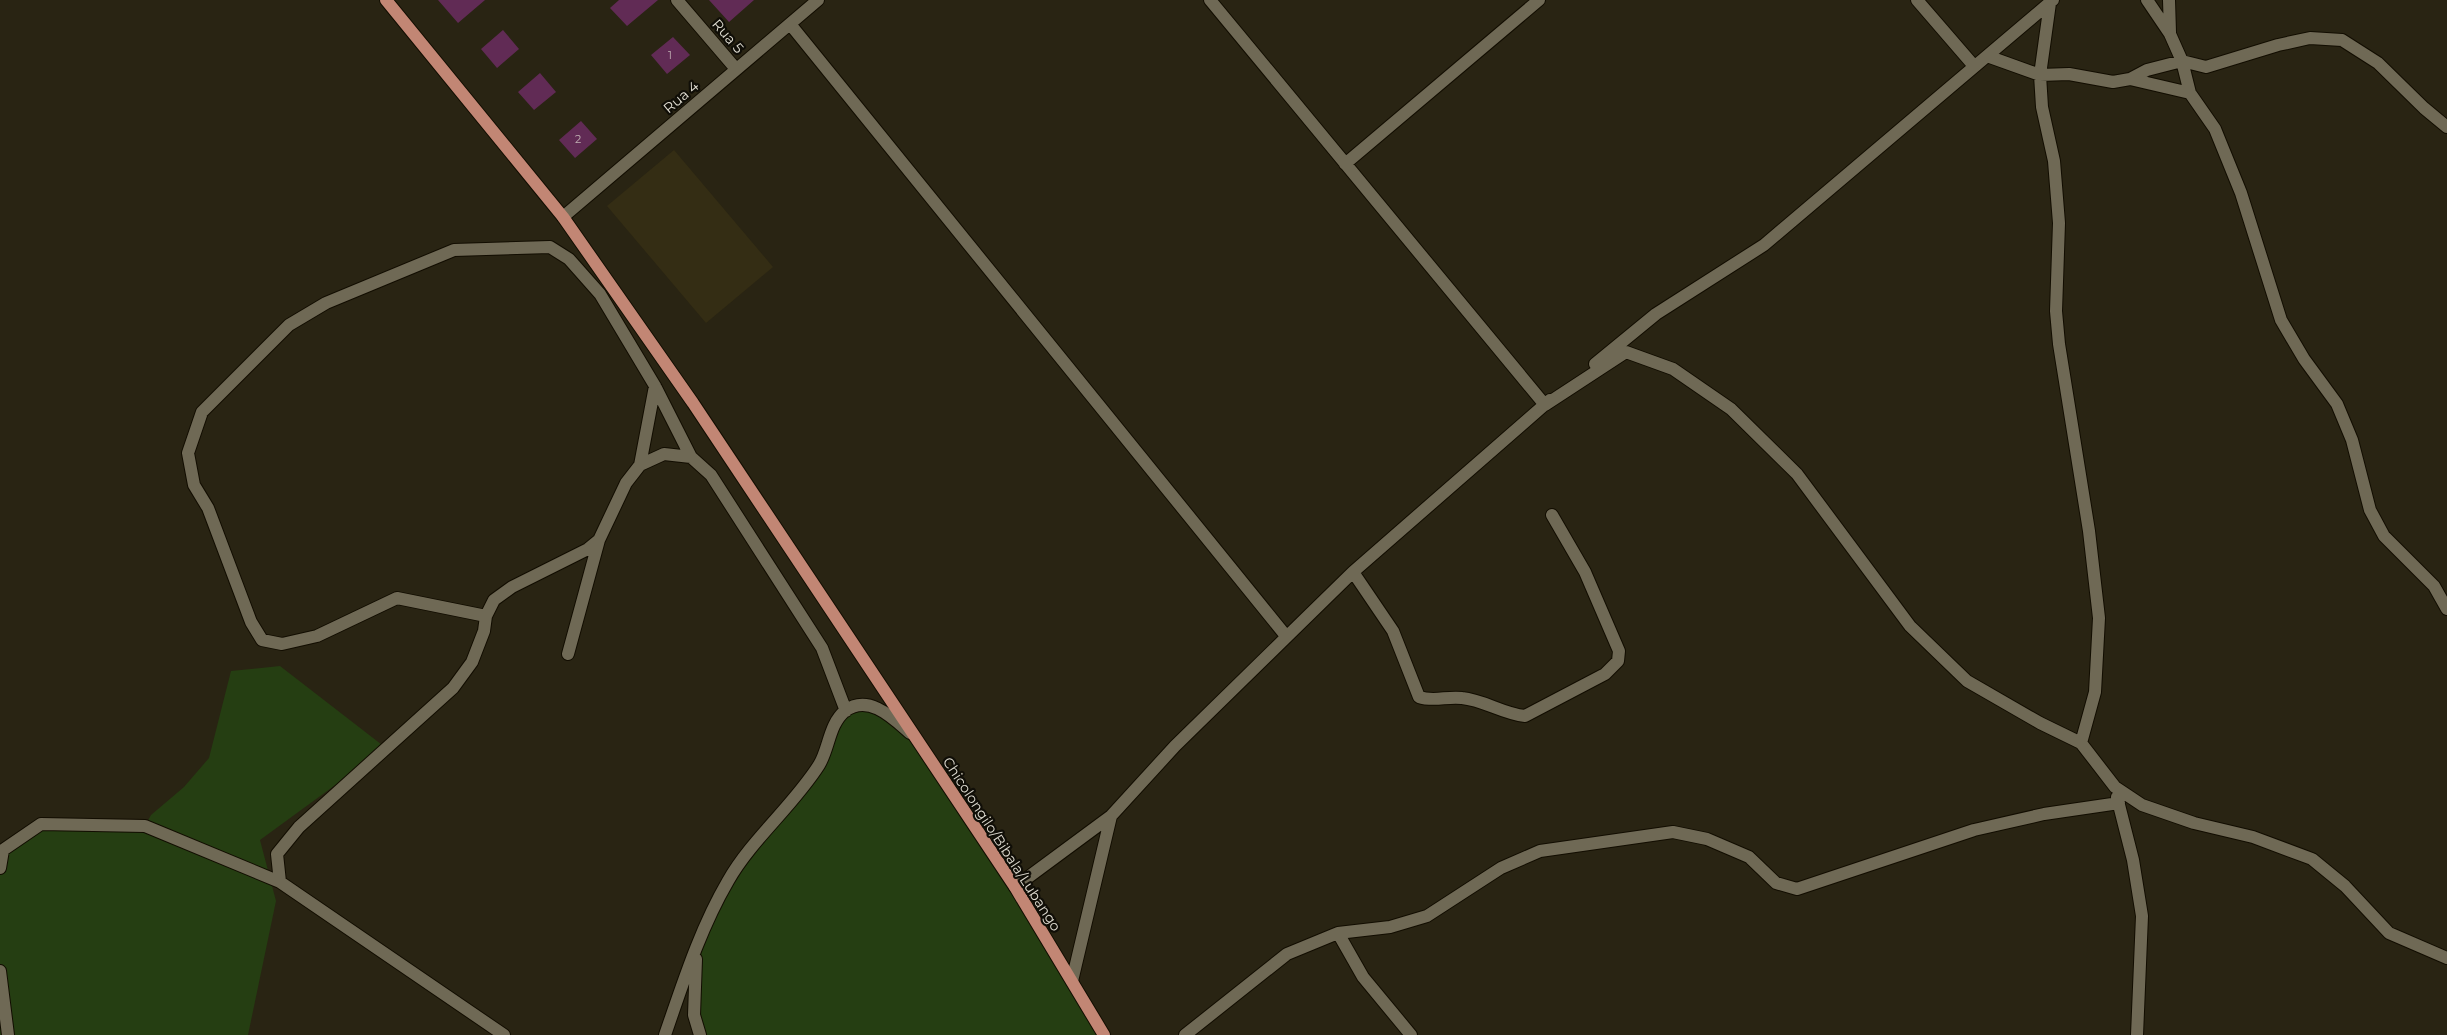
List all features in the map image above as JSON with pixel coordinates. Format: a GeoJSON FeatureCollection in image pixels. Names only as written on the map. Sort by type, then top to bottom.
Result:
{"type":"FeatureCollection","features":[{"type":"Feature","properties":{"kind":"main road","name":"Chicolongilo/Bibala/Lubango"},"geometry":{"type":"LineString","coordinates":[[386,0],[562,217],[694,403],[1015,887],[1104,1035]]}},
{"type":"Feature","properties":{"kind":"street","name":"Rua 5"},"geometry":{"type":"LineString","coordinates":[[677,0],[736,69]]}},
{"type":"Feature","properties":{"kind":"street","name":"Rua 4"},"geometry":{"type":"LineString","coordinates":[[562,217],[818,0]]}},
{"type":"Feature","properties":{"kind":"street"},"geometry":{"type":"LineString","coordinates":[[1210,0],[1544,405]]}},
{"type":"Feature","properties":{"kind":"street"},"geometry":{"type":"LineString","coordinates":[[1917,0],[1974,66]]}},
{"type":"Feature","properties":{"kind":"street"},"geometry":{"type":"LineString","coordinates":[[2147,0],[2170,34],[2182,61],[2190,93],[2215,129],[2241,193],[2281,320],[2304,359],[2338,404],[2352,440],[2370,510],[2384,536],[2434,586],[2447,608]]}},
{"type":"Feature","properties":{"kind":"street"},"geometry":{"type":"LineString","coordinates":[[2169,0],[2170,34]]}},
{"type":"Feature","properties":{"kind":"street"},"geometry":{"type":"LineString","coordinates":[[1345,164],[1532,2]]}},
{"type":"Feature","properties":{"kind":"street"},"geometry":{"type":"LineString","coordinates":[[1015,887],[1111,816],[1175,746],[1353,572],[1544,405],[1656,314],[1764,245],[2051,2]]}},
{"type":"Feature","properties":{"kind":"street"},"geometry":{"type":"LineString","coordinates":[[2051,2],[2040,75],[2042,107],[2054,161],[2059,223],[2056,311],[2059,344],[2088,531],[2099,618],[2095,692],[2081,743]]}},
{"type":"Feature","properties":{"kind":"street"},"geometry":{"type":"LineString","coordinates":[[790,24],[1286,636]]}},
{"type":"Feature","properties":{"kind":"street"},"geometry":{"type":"LineString","coordinates":[[1986,56],[2040,75],[2069,74],[2113,82],[2130,79],[2147,70],[2182,61],[2206,67],[2278,45],[2310,38],[2342,40],[2378,63],[2424,108],[2447,127]]}},
{"type":"Feature","properties":{"kind":"street"},"geometry":{"type":"LineString","coordinates":[[2130,79],[2190,93]]}},
{"type":"Feature","properties":{"kind":"street"},"geometry":{"type":"LineString","coordinates":[[486,616],[397,598],[317,636],[282,644],[262,640],[251,622],[208,508],[194,485],[188,453],[202,412],[289,325],[326,303],[454,250],[550,247],[568,258],[600,294],[655,386],[691,457],[712,475],[822,648],[846,710]]}},
{"type":"Feature","properties":{"kind":"street"},"geometry":{"type":"LineString","coordinates":[[1544,405],[1626,352],[1673,368],[1732,409],[1797,474],[1910,626],[1967,681],[2081,743],[2115,787],[2142,805],[2194,823],[2253,837],[2312,859],[2345,886],[2389,933],[2447,958]]}},
{"type":"Feature","properties":{"kind":"street"},"geometry":{"type":"LineString","coordinates":[[568,654],[599,540],[626,483],[640,465],[655,386]]}},
{"type":"Feature","properties":{"kind":"street"},"geometry":{"type":"LineString","coordinates":[[640,465],[664,454],[691,457]]}},
{"type":"Feature","properties":{"kind":"street"},"geometry":{"type":"LineString","coordinates":[[1353,572],[1393,632],[1419,696],[1428,700],[1461,697],[1486,703],[1515,715],[1525,716],[1604,674],[1618,661],[1619,651],[1585,572],[1552,515]]}},
{"type":"Feature","properties":{"kind":"street"},"geometry":{"type":"LineString","coordinates":[[280,882],[277,870],[277,854],[299,827],[453,688],[472,662],[484,631],[486,616],[494,600],[512,587],[588,549],[599,540]]}},
{"type":"Feature","properties":{"kind":"street"},"geometry":{"type":"LineString","coordinates":[[665,1035],[696,947],[728,880],[820,764],[835,723],[846,710],[864,705],[885,711],[914,737]]}},
{"type":"Feature","properties":{"kind":"street"},"geometry":{"type":"LineString","coordinates":[[2115,787],[2133,860],[2142,916],[2137,1035]]}},
{"type":"Feature","properties":{"kind":"street"},"geometry":{"type":"LineString","coordinates":[[1185,1035],[1287,954],[1338,933],[1390,927],[1427,916],[1501,868],[1540,850],[1673,832],[1707,839],[1749,857],[1776,882],[1797,890],[1974,830],[2044,814],[2119,803]]}},
{"type":"Feature","properties":{"kind":"street"},"geometry":{"type":"LineString","coordinates":[[1072,981],[1111,816]]}},
{"type":"Feature","properties":{"kind":"street"},"geometry":{"type":"LineString","coordinates":[[0,868],[3,850],[41,824],[145,826],[280,882],[504,1035]]}},
{"type":"Feature","properties":{"kind":"street"},"geometry":{"type":"LineString","coordinates":[[1338,933],[1363,978],[1411,1035]]}},
{"type":"Feature","properties":{"kind":"street"},"geometry":{"type":"LineString","coordinates":[[696,947],[694,1016],[700,1035]]}},
{"type":"Feature","properties":{"kind":"street"},"geometry":{"type":"LineString","coordinates":[[0,971],[8,1035]]}},
{"type":"Feature","properties":{"kind":"shaded area"},"geometry":{"type":"Polygon","coordinates":[[[674,150],[773,267],[706,323],[607,206],[674,150]]]}},
{"type":"Feature","properties":{"kind":"green space"},"geometry":{"type":"Polygon","coordinates":[[[280,666],[386,748],[260,840],[276,901],[248,1035],[0,1035],[0,851],[41,824],[145,826],[151,815],[184,787],[209,758],[231,671],[280,666]]]}},
{"type":"Feature","properties":{"kind":"green space"},"geometry":{"type":"Polygon","coordinates":[[[864,705],[914,737],[1104,1035],[700,1035],[696,947],[728,880],[785,811],[846,711],[864,705]]]}},
{"type":"Feature","properties":{"kind":"building"},"geometry":{"type":"Polygon","coordinates":[[[438,0],[485,0],[458,23],[438,0]]]}},
{"type":"Feature","properties":{"kind":"building"},"geometry":{"type":"Polygon","coordinates":[[[619,0],[658,0],[627,26],[610,8],[619,0]]]}},
{"type":"Feature","properties":{"kind":"building"},"geometry":{"type":"Polygon","coordinates":[[[709,0],[754,0],[729,22],[709,0]]]}},
{"type":"Feature","properties":{"kind":"building"},"geometry":{"type":"Polygon","coordinates":[[[503,30],[519,49],[497,68],[481,49],[503,30]]]}},
{"type":"Feature","properties":{"kind":"building"},"geometry":{"type":"Polygon","coordinates":[[[673,37],[690,55],[667,74],[651,55],[673,37]]]}},
{"type":"Feature","properties":{"kind":"building"},"geometry":{"type":"Polygon","coordinates":[[[540,73],[556,92],[534,110],[518,92],[540,73]]]}},
{"type":"Feature","properties":{"kind":"building"},"geometry":{"type":"Polygon","coordinates":[[[581,121],[597,139],[575,158],[559,140],[581,121]]]}}]}
